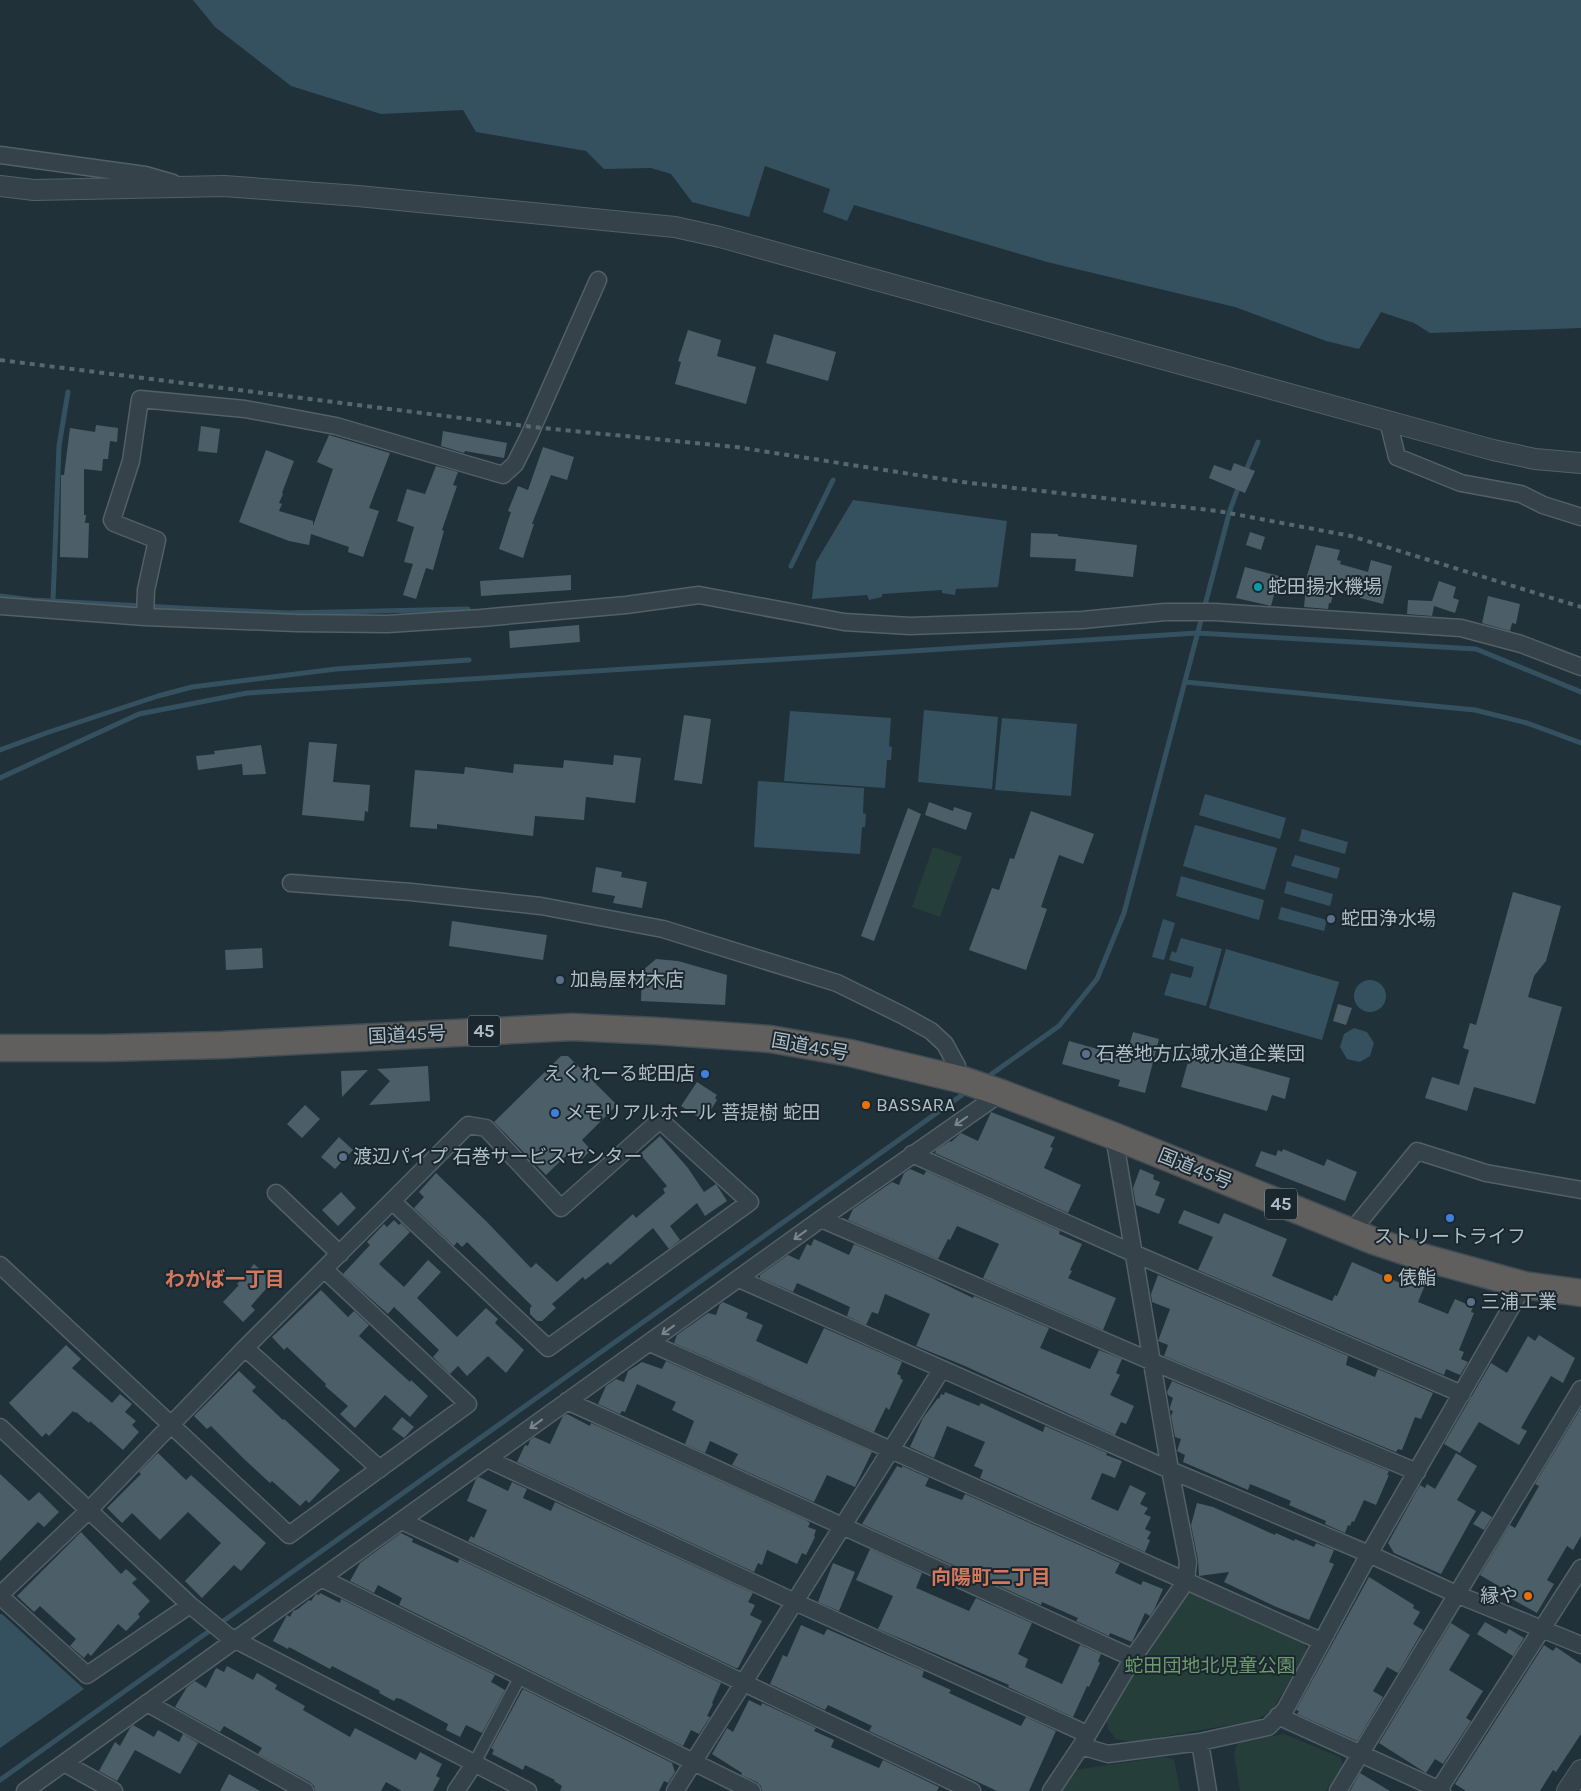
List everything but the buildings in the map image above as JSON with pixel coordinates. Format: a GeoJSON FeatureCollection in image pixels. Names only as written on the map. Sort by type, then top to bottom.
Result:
{"type":"FeatureCollection","features":[{"type":"Feature","properties":{"kind":"highway","name":"国道45号"},"geometry":{"type":"LineString","coordinates":[[0,1048],[222,1045],[572,1027],[656,1030],[770,1039],[850,1053],[961,1080],[1114,1136],[1351,1232],[1422,1257],[1524,1285],[1581,1293]]}},
{"type":"Feature","properties":{"kind":"street"},"geometry":{"type":"LineString","coordinates":[[0,155],[144,175],[185,187]]}},
{"type":"Feature","properties":{"kind":"street"},"geometry":{"type":"LineString","coordinates":[[0,186],[34,190],[224,186],[358,196],[675,227],[820,264],[1388,422],[1510,454],[1535,459],[1581,463]]}},
{"type":"Feature","properties":{"kind":"street"},"geometry":{"type":"LineString","coordinates":[[145,616],[146,598],[157,540],[114,523],[112,520],[131,461],[140,399],[245,408],[336,426],[503,475],[515,464],[529,436],[598,280]]}},
{"type":"Feature","properties":{"kind":"street"},"geometry":{"type":"LineString","coordinates":[[1388,422],[1397,457],[1462,483],[1521,494],[1543,505],[1581,518]]}},
{"type":"Feature","properties":{"kind":"street"},"geometry":{"type":"LineString","coordinates":[[0,606],[145,616],[296,623],[387,624],[626,605],[699,595],[844,622],[910,626],[1082,620],[1165,612],[1215,612],[1461,628],[1521,644],[1581,667]]}},
{"type":"Feature","properties":{"kind":"street"},"geometry":{"type":"LineString","coordinates":[[291,884],[412,892],[541,906],[663,930],[837,983],[902,1015],[931,1031],[945,1044],[957,1066],[961,1080]]}},
{"type":"Feature","properties":{"kind":"street"},"geometry":{"type":"LineString","coordinates":[[25,1791],[147,1703],[231,1638],[321,1578],[567,1401],[650,1344],[912,1154],[995,1091]]}},
{"type":"Feature","properties":{"kind":"street"},"geometry":{"type":"LineString","coordinates":[[190,1605],[87,1675],[0,1596],[89,1510],[245,1348],[340,1254],[392,1201],[468,1125],[486,1128],[561,1208],[660,1120],[750,1202],[548,1348],[392,1201]]}},
{"type":"Feature","properties":{"kind":"street"},"geometry":{"type":"LineString","coordinates":[[1051,1791],[1133,1658],[1186,1582],[1188,1562],[1170,1470],[1114,1136]]}},
{"type":"Feature","properties":{"kind":"street"},"geometry":{"type":"LineString","coordinates":[[1351,1232],[1417,1151],[1486,1173],[1581,1190]]}},
{"type":"Feature","properties":{"kind":"street"},"geometry":{"type":"LineString","coordinates":[[912,1154],[1133,1253],[1462,1394]]}},
{"type":"Feature","properties":{"kind":"street"},"geometry":{"type":"LineString","coordinates":[[276,1194],[340,1254]]}},
{"type":"Feature","properties":{"kind":"street"},"geometry":{"type":"LineString","coordinates":[[821,1219],[1153,1362],[1417,1472]]}},
{"type":"Feature","properties":{"kind":"street"},"geometry":{"type":"LineString","coordinates":[[0,1265],[289,1535],[468,1404],[324,1270]]}},
{"type":"Feature","properties":{"kind":"street"},"geometry":{"type":"LineString","coordinates":[[739,1279],[1170,1470],[1369,1554],[1456,1594],[1581,1645]]}},
{"type":"Feature","properties":{"kind":"street"},"geometry":{"type":"LineString","coordinates":[[487,1459],[795,1602],[1084,1740],[1108,1754],[1200,1742],[1268,1726],[1285,1710],[1369,1554],[1524,1285]]}},
{"type":"Feature","properties":{"kind":"street"},"geometry":{"type":"LineString","coordinates":[[650,1344],[1321,1642]]}},
{"type":"Feature","properties":{"kind":"street"},"geometry":{"type":"LineString","coordinates":[[245,1348],[380,1469]]}},
{"type":"Feature","properties":{"kind":"street"},"geometry":{"type":"LineString","coordinates":[[676,1791],[942,1369]]}},
{"type":"Feature","properties":{"kind":"street"},"geometry":{"type":"LineString","coordinates":[[1338,1791],[1581,1389]]}},
{"type":"Feature","properties":{"kind":"street"},"geometry":{"type":"LineString","coordinates":[[567,1401],[1133,1658]]}},
{"type":"Feature","properties":{"kind":"street"},"geometry":{"type":"LineString","coordinates":[[0,1427],[190,1605],[231,1638],[528,1791]]}},
{"type":"Feature","properties":{"kind":"street"},"geometry":{"type":"LineString","coordinates":[[402,1521],[972,1791]]}},
{"type":"Feature","properties":{"kind":"street"},"geometry":{"type":"LineString","coordinates":[[1278,1716],[1440,1790],[1581,1568]]}},
{"type":"Feature","properties":{"kind":"street"},"geometry":{"type":"LineString","coordinates":[[321,1578],[752,1791]]}},
{"type":"Feature","properties":{"kind":"street"},"geometry":{"type":"LineString","coordinates":[[456,1791],[474,1764],[520,1677]]}},
{"type":"Feature","properties":{"kind":"street"},"geometry":{"type":"LineString","coordinates":[[147,1703],[305,1791]]}},
{"type":"Feature","properties":{"kind":"street"},"geometry":{"type":"LineString","coordinates":[[1200,1742],[1208,1791]]}},
{"type":"Feature","properties":{"kind":"street"},"geometry":{"type":"LineString","coordinates":[[64,1763],[114,1791]]}},
{"type":"Feature","properties":{"kind":"street"},"geometry":{"type":"LineString","coordinates":[[1567,1791],[1581,1770]]}},
{"type":"Feature","properties":{"kind":"green space"},"geometry":{"type":"Polygon","coordinates":[[[933,847],[962,857],[940,917],[912,907],[933,847]]]}},
{"type":"Feature","properties":{"kind":"green space","name":"蛇田団地北児童公園"},"geometry":{"type":"Polygon","coordinates":[[[1194,1592],[1303,1640],[1307,1651],[1272,1711],[1253,1721],[1131,1742],[1116,1739],[1108,1729],[1106,1715],[1184,1595],[1194,1592]]]}},
{"type":"Feature","properties":{"kind":"green space"},"geometry":{"type":"Polygon","coordinates":[[[1284,1734],[1340,1757],[1343,1766],[1326,1791],[1240,1791],[1234,1753],[1238,1743],[1284,1734]]]}},
{"type":"Feature","properties":{"kind":"green space"},"geometry":{"type":"Polygon","coordinates":[[[1163,1757],[1174,1759],[1180,1791],[1061,1791],[1074,1770],[1163,1757]]]}},
{"type":"Feature","properties":{"kind":"water"},"geometry":{"type":"Polygon","coordinates":[[[193,0],[1581,0],[1581,328],[1430,333],[1414,323],[1381,312],[1359,349],[1326,341],[1235,307],[1047,262],[854,205],[847,221],[823,212],[830,189],[765,166],[749,217],[692,202],[671,174],[651,168],[604,169],[586,151],[476,132],[463,110],[381,114],[291,86],[215,27],[193,0]]]}},
{"type":"Feature","properties":{"kind":"water"},"geometry":{"type":"Polygon","coordinates":[[[853,500],[1007,521],[998,587],[956,589],[955,595],[942,593],[942,590],[882,594],[882,597],[869,600],[867,595],[812,599],[816,562],[853,500]]]}},
{"type":"Feature","properties":{"kind":"water"},"geometry":{"type":"Polygon","coordinates":[[[924,710],[998,717],[992,789],[918,782],[924,710]]]}},
{"type":"Feature","properties":{"kind":"water"},"geometry":{"type":"Polygon","coordinates":[[[790,711],[891,718],[889,746],[892,747],[891,760],[887,760],[885,788],[784,781],[790,711]]]}},
{"type":"Feature","properties":{"kind":"water"},"geometry":{"type":"Polygon","coordinates":[[[1002,718],[1077,724],[1071,796],[995,790],[1002,718]]]}},
{"type":"Feature","properties":{"kind":"water"},"geometry":{"type":"Polygon","coordinates":[[[758,781],[864,788],[863,813],[866,814],[865,827],[862,827],[860,854],[754,847],[758,781]]]}},
{"type":"Feature","properties":{"kind":"water"},"geometry":{"type":"Polygon","coordinates":[[[1205,794],[1286,818],[1280,839],[1199,815],[1205,794]]]}},
{"type":"Feature","properties":{"kind":"water"},"geometry":{"type":"Polygon","coordinates":[[[1195,825],[1277,848],[1265,890],[1183,866],[1195,825]]]}},
{"type":"Feature","properties":{"kind":"water"},"geometry":{"type":"Polygon","coordinates":[[[1302,829],[1348,842],[1345,854],[1299,841],[1302,829]]]}},
{"type":"Feature","properties":{"kind":"water"},"geometry":{"type":"Polygon","coordinates":[[[1295,855],[1340,868],[1337,879],[1291,866],[1295,855]]]}},
{"type":"Feature","properties":{"kind":"water"},"geometry":{"type":"Polygon","coordinates":[[[1181,876],[1264,900],[1259,920],[1176,896],[1181,876]]]}},
{"type":"Feature","properties":{"kind":"water"},"geometry":{"type":"Polygon","coordinates":[[[1287,881],[1333,894],[1330,906],[1284,893],[1287,881]]]}},
{"type":"Feature","properties":{"kind":"water"},"geometry":{"type":"Polygon","coordinates":[[[1281,907],[1327,920],[1324,931],[1278,919],[1281,907]]]}},
{"type":"Feature","properties":{"kind":"water"},"geometry":{"type":"Polygon","coordinates":[[[1163,919],[1175,923],[1164,960],[1152,957],[1163,919]]]}},
{"type":"Feature","properties":{"kind":"water"},"geometry":{"type":"Polygon","coordinates":[[[1181,938],[1222,949],[1206,1006],[1164,995],[1171,973],[1191,978],[1194,967],[1169,960],[1172,951],[1176,953],[1181,938]]]}},
{"type":"Feature","properties":{"kind":"water"},"geometry":{"type":"Polygon","coordinates":[[[1226,949],[1339,982],[1322,1040],[1209,1008],[1226,949]]]}},
{"type":"Feature","properties":{"kind":"water"},"geometry":{"type":"Polygon","coordinates":[[[1370,980],[1376,981],[1381,985],[1385,990],[1385,1002],[1381,1007],[1376,1011],[1370,1012],[1364,1011],[1359,1007],[1355,1002],[1354,996],[1355,990],[1359,985],[1364,981],[1370,980]]]}},
{"type":"Feature","properties":{"kind":"water"},"geometry":{"type":"Polygon","coordinates":[[[1354,1028],[1367,1032],[1374,1043],[1370,1056],[1360,1062],[1347,1059],[1340,1047],[1344,1034],[1354,1028]]]}},
{"type":"Feature","properties":{"kind":"water"},"geometry":{"type":"Polygon","coordinates":[[[0,1614],[84,1689],[0,1748],[0,1614]]]}},
{"type":"Feature","properties":{"kind":"waterway"},"geometry":{"type":"LineString","coordinates":[[53,601],[59,446],[68,392]]}},
{"type":"Feature","properties":{"kind":"waterway"},"geometry":{"type":"LineString","coordinates":[[1245,473],[1258,442]]}},
{"type":"Feature","properties":{"kind":"waterway"},"geometry":{"type":"LineString","coordinates":[[791,566],[833,480]]}},
{"type":"Feature","properties":{"kind":"waterway"},"geometry":{"type":"LineString","coordinates":[[986,1078],[1059,1026],[1097,979],[1124,913],[1230,510],[1240,483]]}},
{"type":"Feature","properties":{"kind":"waterway"},"geometry":{"type":"LineString","coordinates":[[0,596],[32,600],[289,613],[468,609]]}},
{"type":"Feature","properties":{"kind":"waterway"},"geometry":{"type":"LineString","coordinates":[[0,778],[139,714],[247,693],[1197,633],[1476,649],[1581,692]]}},
{"type":"Feature","properties":{"kind":"waterway"},"geometry":{"type":"LineString","coordinates":[[0,750],[158,696],[192,687],[336,669],[469,660]]}},
{"type":"Feature","properties":{"kind":"waterway"},"geometry":{"type":"LineString","coordinates":[[1185,682],[1475,710],[1527,723],[1581,743]]}},
{"type":"Feature","properties":{"kind":"waterway"},"geometry":{"type":"LineString","coordinates":[[0,1780],[969,1090]]}},
{"type":"Feature","properties":{"kind":"railway"},"geometry":{"type":"LineString","coordinates":[[0,360],[533,427],[736,447],[962,482],[1218,511],[1351,536],[1581,607]]}},
{"type":"Feature","properties":{"kind":"place","name":"蛇田揚水機場"},"geometry":{"type":"Point","coordinates":[1258,587]}},
{"type":"Feature","properties":{"kind":"place","name":"蛇田浄水場"},"geometry":{"type":"Point","coordinates":[1331,919]}},
{"type":"Feature","properties":{"kind":"place","name":"加島屋材木店"},"geometry":{"type":"Point","coordinates":[560,980]}},
{"type":"Feature","properties":{"kind":"place","name":"石巻地方広域水道企業団"},"geometry":{"type":"Point","coordinates":[1086,1054]}},
{"type":"Feature","properties":{"kind":"place","name":"えくれーる蛇田店"},"geometry":{"type":"Point","coordinates":[705,1074]}},
{"type":"Feature","properties":{"kind":"place","name":"BASSARA"},"geometry":{"type":"Point","coordinates":[866,1105]}},
{"type":"Feature","properties":{"kind":"place","name":"メモリアルホール 菩提樹 蛇田"},"geometry":{"type":"Point","coordinates":[555,1113]}},
{"type":"Feature","properties":{"kind":"place","name":"渡辺パイプ 石巻サービスセンター"},"geometry":{"type":"Point","coordinates":[343,1157]}},
{"type":"Feature","properties":{"kind":"place","name":"ストリートライフ"},"geometry":{"type":"Point","coordinates":[1450,1218]}},
{"type":"Feature","properties":{"kind":"place","name":"俵鮨"},"geometry":{"type":"Point","coordinates":[1388,1278]}},
{"type":"Feature","properties":{"kind":"place","name":"三浦工業"},"geometry":{"type":"Point","coordinates":[1471,1302]}},
{"type":"Feature","properties":{"kind":"place","name":"縁や"},"geometry":{"type":"Point","coordinates":[1528,1596]}},
{"type":"Feature","properties":{"kind":"district","name":"わかば一丁目"},"geometry":{"type":"Point","coordinates":[225,1279]}},
{"type":"Feature","properties":{"kind":"district","name":"向陽町二丁目"},"geometry":{"type":"Point","coordinates":[991,1577]}}]}
